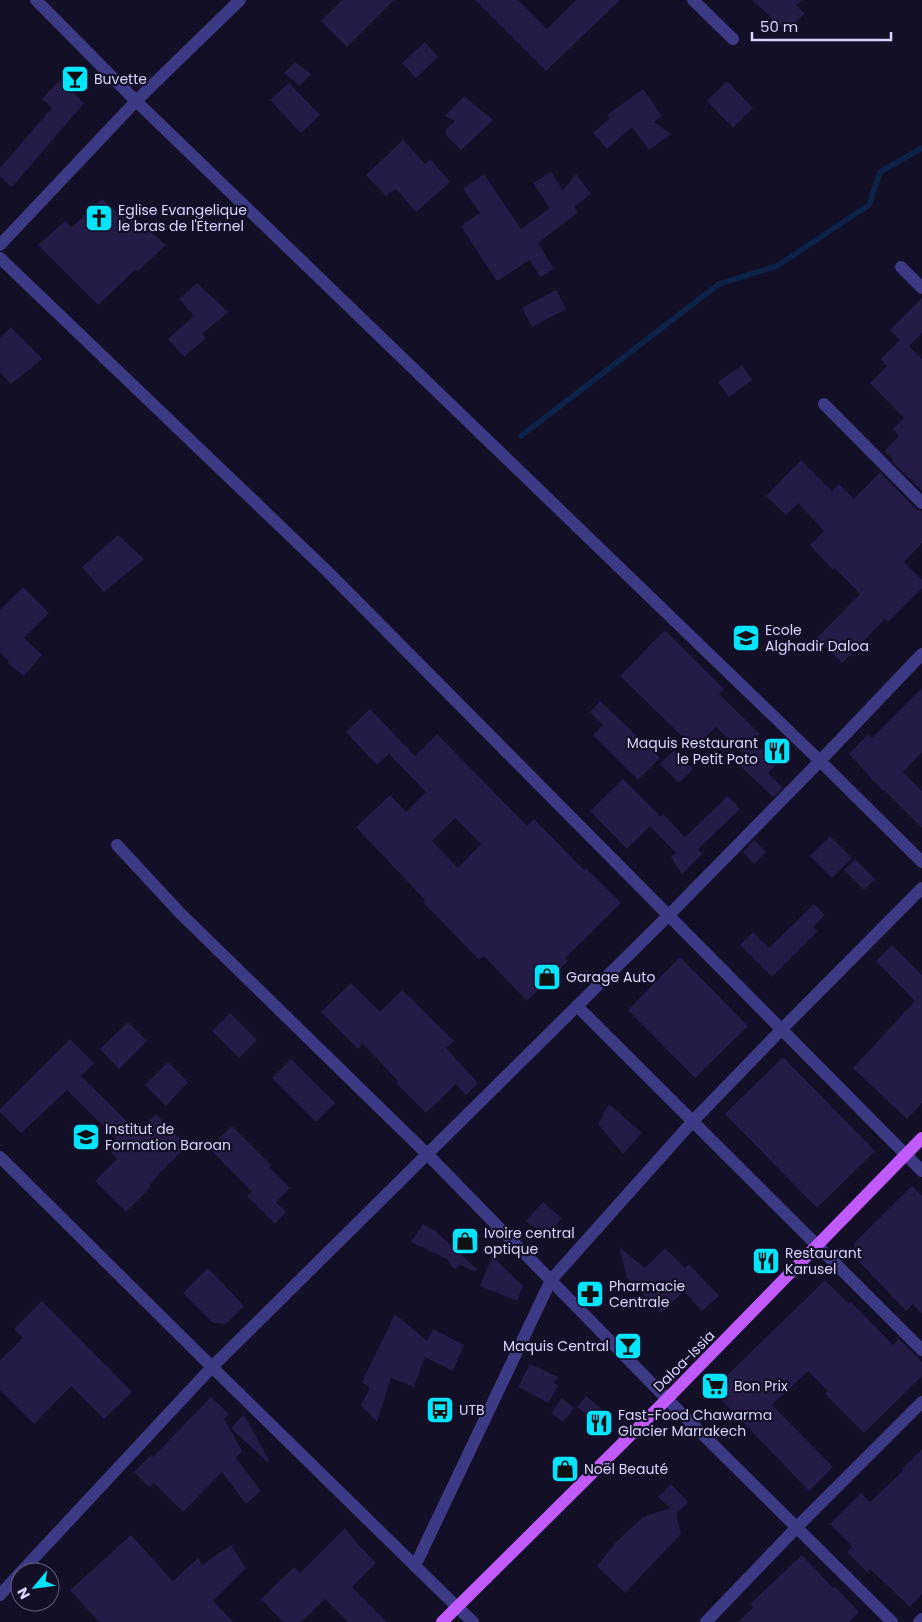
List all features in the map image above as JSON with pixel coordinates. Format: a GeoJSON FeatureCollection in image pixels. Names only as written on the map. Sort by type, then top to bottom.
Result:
{"type":"FeatureCollection","features":[{"type":"Feature","properties":{"kind":"main road","name":"Daloa-Issia"},"geometry":{"type":"LineString","coordinates":[[442,1622],[667,1399],[922,1138]]}},
{"type":"Feature","properties":{"kind":"street"},"geometry":{"type":"LineString","coordinates":[[36,0],[136,101],[820,760],[922,862]]}},
{"type":"Feature","properties":{"kind":"street"},"geometry":{"type":"LineString","coordinates":[[0,245],[136,101],[240,0]]}},
{"type":"Feature","properties":{"kind":"street"},"geometry":{"type":"LineString","coordinates":[[693,0],[733,39]]}},
{"type":"Feature","properties":{"kind":"street"},"geometry":{"type":"LineString","coordinates":[[0,258],[328,572],[922,1171]]}},
{"type":"Feature","properties":{"kind":"street"},"geometry":{"type":"LineString","coordinates":[[901,267],[922,288]]}},
{"type":"Feature","properties":{"kind":"street"},"geometry":{"type":"LineString","coordinates":[[824,404],[922,503]]}},
{"type":"Feature","properties":{"kind":"street"},"geometry":{"type":"LineString","coordinates":[[30,1562],[212,1367],[668,916],[922,654]]}},
{"type":"Feature","properties":{"kind":"street"},"geometry":{"type":"LineString","coordinates":[[117,845],[180,913],[428,1155],[667,1399],[892,1622]]}},
{"type":"Feature","properties":{"kind":"street"},"geometry":{"type":"LineString","coordinates":[[415,1566],[551,1280],[693,1121],[922,888]]}},
{"type":"Feature","properties":{"kind":"street"},"geometry":{"type":"LineString","coordinates":[[577,1006],[922,1350]]}},
{"type":"Feature","properties":{"kind":"street"},"geometry":{"type":"LineString","coordinates":[[0,1157],[472,1622]]}},
{"type":"Feature","properties":{"kind":"street"},"geometry":{"type":"LineString","coordinates":[[706,1622],[797,1527],[922,1402]]}},
{"type":"Feature","properties":{"kind":"street"},"geometry":{"type":"LineString","coordinates":[[0,1595],[10,1584]]}},
{"type":"Feature","properties":{"kind":"building"},"geometry":{"type":"Polygon","coordinates":[[[342,0],[394,0],[347,47],[321,21],[342,0]]]}},
{"type":"Feature","properties":{"kind":"building"},"geometry":{"type":"Polygon","coordinates":[[[475,0],[518,0],[547,29],[576,0],[620,0],[546,71],[475,0]]]}},
{"type":"Feature","properties":{"kind":"building"},"geometry":{"type":"Polygon","coordinates":[[[752,0],[802,0],[796,6],[805,13],[787,32],[752,0]]]}},
{"type":"Feature","properties":{"kind":"building"},"geometry":{"type":"Polygon","coordinates":[[[425,42],[438,57],[416,78],[402,63],[425,42]]]}},
{"type":"Feature","properties":{"kind":"building"},"geometry":{"type":"Polygon","coordinates":[[[295,62],[311,74],[300,86],[284,73],[295,62]]]}},
{"type":"Feature","properties":{"kind":"building"},"geometry":{"type":"Polygon","coordinates":[[[60,80],[84,103],[12,187],[0,177],[0,168],[52,108],[42,99],[60,80]]]}},
{"type":"Feature","properties":{"kind":"building"},"geometry":{"type":"Polygon","coordinates":[[[727,81],[753,108],[733,128],[707,101],[727,81]]]}},
{"type":"Feature","properties":{"kind":"building"},"geometry":{"type":"Polygon","coordinates":[[[289,83],[320,115],[301,133],[270,100],[289,83]]]}},
{"type":"Feature","properties":{"kind":"building"},"geometry":{"type":"Polygon","coordinates":[[[643,89],[662,116],[654,122],[671,134],[649,150],[632,127],[607,149],[593,133],[610,118],[607,115],[643,89]]]}},
{"type":"Feature","properties":{"kind":"building"},"geometry":{"type":"Polygon","coordinates":[[[464,96],[493,120],[461,150],[446,135],[446,129],[455,121],[445,116],[464,96]]]}},
{"type":"Feature","properties":{"kind":"building"},"geometry":{"type":"Polygon","coordinates":[[[403,140],[425,164],[430,159],[450,182],[416,212],[396,189],[386,196],[366,175],[403,140]]]}},
{"type":"Feature","properties":{"kind":"building"},"geometry":{"type":"Polygon","coordinates":[[[551,172],[563,190],[576,174],[591,194],[575,206],[577,213],[538,243],[554,269],[540,277],[530,260],[497,281],[461,226],[480,213],[463,189],[484,174],[521,229],[550,208],[533,183],[551,172]]]}},
{"type":"Feature","properties":{"kind":"building"},"geometry":{"type":"Polygon","coordinates":[[[102,199],[129,223],[134,218],[166,245],[138,271],[136,269],[98,305],[38,245],[65,221],[72,227],[102,199]]]}},
{"type":"Feature","properties":{"kind":"building"},"geometry":{"type":"Polygon","coordinates":[[[197,283],[228,312],[202,334],[206,338],[184,357],[168,339],[194,316],[179,299],[197,283]]]}},
{"type":"Feature","properties":{"kind":"building"},"geometry":{"type":"Polygon","coordinates":[[[556,290],[566,309],[532,327],[522,308],[556,290]]]}},
{"type":"Feature","properties":{"kind":"building"},"geometry":{"type":"Polygon","coordinates":[[[922,298],[922,333],[909,346],[922,359],[922,491],[884,451],[899,436],[893,429],[904,418],[870,383],[887,366],[881,359],[900,340],[890,330],[922,298]]]}},
{"type":"Feature","properties":{"kind":"building"},"geometry":{"type":"Polygon","coordinates":[[[11,327],[42,359],[11,384],[0,372],[0,338],[11,327]]]}},
{"type":"Feature","properties":{"kind":"building"},"geometry":{"type":"Polygon","coordinates":[[[742,365],[752,380],[729,397],[718,382],[742,365]]]}},
{"type":"Feature","properties":{"kind":"building"},"geometry":{"type":"Polygon","coordinates":[[[801,460],[832,491],[839,484],[854,499],[880,472],[916,509],[922,511],[922,543],[904,562],[922,580],[922,588],[888,622],[885,619],[842,663],[817,638],[860,594],[835,568],[833,570],[810,545],[824,531],[798,503],[786,515],[766,496],[801,460]]]}},
{"type":"Feature","properties":{"kind":"building"},"geometry":{"type":"Polygon","coordinates":[[[118,535],[144,559],[104,592],[82,567],[118,535]]]}},
{"type":"Feature","properties":{"kind":"building"},"geometry":{"type":"Polygon","coordinates":[[[23,587],[49,613],[24,638],[42,655],[24,676],[8,663],[0,652],[0,610],[23,587]]]}},
{"type":"Feature","properties":{"kind":"building"},"geometry":{"type":"Polygon","coordinates":[[[665,630],[724,689],[719,694],[760,734],[753,741],[777,764],[768,773],[783,788],[773,797],[735,761],[743,753],[716,727],[694,748],[620,676],[665,630]]]}},
{"type":"Feature","properties":{"kind":"building"},"geometry":{"type":"Polygon","coordinates":[[[922,688],[922,752],[903,772],[922,791],[922,828],[883,791],[849,754],[868,734],[872,738],[922,688]]]}},
{"type":"Feature","properties":{"kind":"building"},"geometry":{"type":"Polygon","coordinates":[[[600,701],[660,758],[638,780],[593,735],[603,725],[590,712],[600,701]]]}},
{"type":"Feature","properties":{"kind":"building"},"geometry":{"type":"Polygon","coordinates":[[[370,709],[415,756],[437,734],[527,826],[534,819],[584,870],[586,868],[621,903],[565,958],[568,961],[527,1001],[484,956],[479,960],[423,902],[425,900],[356,827],[390,795],[406,812],[426,792],[389,754],[377,765],[346,732],[370,709]],[[455,818],[432,841],[458,868],[481,844],[455,818]]]}},
{"type":"Feature","properties":{"kind":"building"},"geometry":{"type":"Polygon","coordinates":[[[674,750],[693,769],[679,783],[660,764],[674,750]]]}},
{"type":"Feature","properties":{"kind":"building"},"geometry":{"type":"Polygon","coordinates":[[[623,779],[661,817],[663,814],[685,837],[728,796],[740,809],[698,849],[702,854],[682,874],[671,857],[676,853],[650,826],[627,849],[590,811],[623,779]]]}},
{"type":"Feature","properties":{"kind":"building"},"geometry":{"type":"Polygon","coordinates":[[[830,836],[852,858],[832,878],[810,856],[830,836]]]}},
{"type":"Feature","properties":{"kind":"building"},"geometry":{"type":"Polygon","coordinates":[[[754,840],[766,852],[754,864],[743,852],[754,840]]]}},
{"type":"Feature","properties":{"kind":"building"},"geometry":{"type":"Polygon","coordinates":[[[855,859],[875,879],[864,890],[844,870],[855,859]]]}},
{"type":"Feature","properties":{"kind":"building"},"geometry":{"type":"Polygon","coordinates":[[[814,904],[825,915],[813,927],[818,931],[772,977],[740,945],[753,932],[769,948],[814,904]]]}},
{"type":"Feature","properties":{"kind":"building"},"geometry":{"type":"Polygon","coordinates":[[[892,945],[922,975],[922,1103],[907,1119],[853,1068],[915,1001],[876,961],[892,945]]]}},
{"type":"Feature","properties":{"kind":"building"},"geometry":{"type":"Polygon","coordinates":[[[680,957],[748,1026],[695,1078],[628,1010],[680,957]]]}},
{"type":"Feature","properties":{"kind":"building"},"geometry":{"type":"Polygon","coordinates":[[[351,983],[380,1012],[402,990],[454,1041],[446,1048],[478,1083],[466,1095],[456,1084],[426,1113],[396,1083],[398,1081],[363,1044],[358,1049],[321,1012],[351,983]]]}},
{"type":"Feature","properties":{"kind":"building"},"geometry":{"type":"Polygon","coordinates":[[[230,1013],[257,1040],[239,1058],[212,1031],[230,1013]]]}},
{"type":"Feature","properties":{"kind":"building"},"geometry":{"type":"Polygon","coordinates":[[[128,1022],[147,1041],[119,1069],[100,1049],[128,1022]]]}},
{"type":"Feature","properties":{"kind":"building"},"geometry":{"type":"Polygon","coordinates":[[[70,1039],[94,1063],[81,1076],[138,1132],[156,1114],[187,1146],[157,1176],[149,1186],[151,1187],[126,1212],[95,1181],[117,1159],[111,1152],[120,1143],[67,1090],[21,1133],[0,1112],[0,1109],[70,1039]]]}},
{"type":"Feature","properties":{"kind":"building"},"geometry":{"type":"Polygon","coordinates":[[[783,1057],[875,1151],[817,1208],[725,1114],[783,1057]]]}},
{"type":"Feature","properties":{"kind":"building"},"geometry":{"type":"Polygon","coordinates":[[[291,1059],[335,1103],[316,1122],[272,1078],[291,1059]]]}},
{"type":"Feature","properties":{"kind":"building"},"geometry":{"type":"Polygon","coordinates":[[[168,1062],[188,1082],[166,1106],[145,1085],[168,1062]]]}},
{"type":"Feature","properties":{"kind":"building"},"geometry":{"type":"Polygon","coordinates":[[[609,1104],[642,1133],[623,1154],[598,1124],[609,1104]]]}},
{"type":"Feature","properties":{"kind":"building"},"geometry":{"type":"Polygon","coordinates":[[[232,1126],[271,1165],[269,1167],[290,1188],[276,1202],[286,1212],[275,1224],[247,1196],[252,1192],[209,1148],[232,1126]]]}},
{"type":"Feature","properties":{"kind":"building"},"geometry":{"type":"Polygon","coordinates":[[[912,1186],[922,1196],[922,1314],[913,1304],[906,1311],[854,1256],[855,1242],[912,1186]]]}},
{"type":"Feature","properties":{"kind":"building"},"geometry":{"type":"Polygon","coordinates":[[[543,1202],[562,1218],[546,1237],[526,1221],[543,1202]]]}},
{"type":"Feature","properties":{"kind":"building"},"geometry":{"type":"Polygon","coordinates":[[[423,1224],[435,1231],[477,1269],[475,1272],[461,1265],[454,1269],[447,1259],[411,1242],[423,1224]]]}},
{"type":"Feature","properties":{"kind":"building"},"geometry":{"type":"Polygon","coordinates":[[[619,1247],[645,1268],[665,1248],[685,1268],[689,1264],[719,1296],[702,1311],[684,1291],[661,1313],[627,1278],[619,1247]]]}},
{"type":"Feature","properties":{"kind":"building"},"geometry":{"type":"Polygon","coordinates":[[[492,1256],[523,1286],[517,1301],[480,1286],[492,1256]]]}},
{"type":"Feature","properties":{"kind":"building"},"geometry":{"type":"Polygon","coordinates":[[[208,1268],[244,1306],[226,1324],[213,1323],[183,1293],[208,1268]]]}},
{"type":"Feature","properties":{"kind":"building"},"geometry":{"type":"Polygon","coordinates":[[[825,1280],[849,1304],[851,1302],[893,1345],[899,1339],[922,1362],[922,1376],[864,1433],[825,1394],[828,1391],[808,1371],[772,1405],[833,1467],[809,1491],[712,1390],[825,1280]]]}},
{"type":"Feature","properties":{"kind":"building"},"geometry":{"type":"Polygon","coordinates":[[[42,1301],[132,1392],[104,1419],[71,1386],[34,1424],[0,1390],[0,1360],[23,1338],[14,1329],[42,1301]]]}},
{"type":"Feature","properties":{"kind":"building"},"geometry":{"type":"Polygon","coordinates":[[[395,1314],[427,1341],[433,1329],[464,1345],[453,1371],[425,1357],[414,1387],[391,1378],[377,1422],[361,1405],[370,1388],[362,1382],[395,1314]]]}},
{"type":"Feature","properties":{"kind":"building"},"geometry":{"type":"Polygon","coordinates":[[[530,1364],[558,1377],[554,1383],[558,1386],[549,1403],[518,1387],[530,1364]]]}},
{"type":"Feature","properties":{"kind":"building"},"geometry":{"type":"Polygon","coordinates":[[[586,1396],[611,1417],[601,1426],[577,1407],[586,1396]]]}},
{"type":"Feature","properties":{"kind":"building"},"geometry":{"type":"Polygon","coordinates":[[[211,1397],[229,1414],[224,1419],[242,1451],[236,1458],[261,1491],[246,1504],[222,1472],[183,1512],[154,1483],[149,1487],[134,1472],[151,1455],[153,1457],[211,1397]]]}},
{"type":"Feature","properties":{"kind":"building"},"geometry":{"type":"Polygon","coordinates":[[[562,1398],[574,1408],[563,1422],[551,1413],[562,1398]]]}},
{"type":"Feature","properties":{"kind":"building"},"geometry":{"type":"Polygon","coordinates":[[[244,1414],[269,1460],[267,1462],[231,1428],[244,1414]]]}},
{"type":"Feature","properties":{"kind":"building"},"geometry":{"type":"Polygon","coordinates":[[[922,1449],[922,1594],[910,1607],[870,1569],[867,1572],[847,1552],[852,1546],[830,1524],[861,1493],[870,1502],[904,1470],[902,1469],[922,1449]]]}},
{"type":"Feature","properties":{"kind":"building"},"geometry":{"type":"Polygon","coordinates":[[[671,1484],[688,1502],[676,1514],[681,1534],[625,1593],[597,1566],[617,1541],[643,1517],[670,1508],[658,1497],[671,1484]]]}},
{"type":"Feature","properties":{"kind":"building"},"geometry":{"type":"Polygon","coordinates":[[[345,1528],[376,1563],[352,1587],[387,1622],[348,1622],[325,1599],[301,1622],[283,1622],[261,1599],[294,1567],[300,1573],[345,1528]]]}},
{"type":"Feature","properties":{"kind":"building"},"geometry":{"type":"Polygon","coordinates":[[[131,1535],[173,1581],[198,1558],[202,1565],[231,1545],[246,1568],[213,1601],[233,1622],[99,1622],[70,1590],[131,1535]]]}},
{"type":"Feature","properties":{"kind":"building"},"geometry":{"type":"Polygon","coordinates":[[[802,1555],[859,1612],[849,1622],[738,1622],[753,1608],[750,1604],[802,1555]]]}},
{"type":"Feature","properties":{"kind":"waterway"},"geometry":{"type":"LineString","coordinates":[[521,436],[719,284],[777,266],[869,205],[880,172],[922,148]]}},
{"type":"Feature","properties":{"kind":"place","name":"Buvette"},"geometry":{"type":"Point","coordinates":[75,79]}},
{"type":"Feature","properties":{"kind":"place","name":"Eglise Evangelique le bras de l'Eternel"},"geometry":{"type":"Point","coordinates":[99,218]}},
{"type":"Feature","properties":{"kind":"place","name":"Ecole Alghadir Daloa"},"geometry":{"type":"Point","coordinates":[746,638]}},
{"type":"Feature","properties":{"kind":"place","name":"Maquis Restaurant le Petit Poto"},"geometry":{"type":"Point","coordinates":[777,751]}},
{"type":"Feature","properties":{"kind":"place","name":"Garage Auto"},"geometry":{"type":"Point","coordinates":[547,977]}},
{"type":"Feature","properties":{"kind":"place","name":"Institut de Formation Baroan"},"geometry":{"type":"Point","coordinates":[86,1137]}},
{"type":"Feature","properties":{"kind":"place","name":"Ivoire central optique"},"geometry":{"type":"Point","coordinates":[465,1241]}},
{"type":"Feature","properties":{"kind":"place","name":"Restaurant Karusel"},"geometry":{"type":"Point","coordinates":[766,1261]}},
{"type":"Feature","properties":{"kind":"place","name":"Pharmacie Centrale"},"geometry":{"type":"Point","coordinates":[590,1294]}},
{"type":"Feature","properties":{"kind":"place","name":"Maquis Central"},"geometry":{"type":"Point","coordinates":[628,1346]}},
{"type":"Feature","properties":{"kind":"place","name":"Bon Prix"},"geometry":{"type":"Point","coordinates":[715,1386]}},
{"type":"Feature","properties":{"kind":"place","name":"UTB"},"geometry":{"type":"Point","coordinates":[440,1410]}},
{"type":"Feature","properties":{"kind":"place","name":"Fast-Food Chawarma Glacier Marrakech"},"geometry":{"type":"Point","coordinates":[599,1423]}},
{"type":"Feature","properties":{"kind":"place","name":"Noël Beauté"},"geometry":{"type":"Point","coordinates":[565,1469]}}]}
